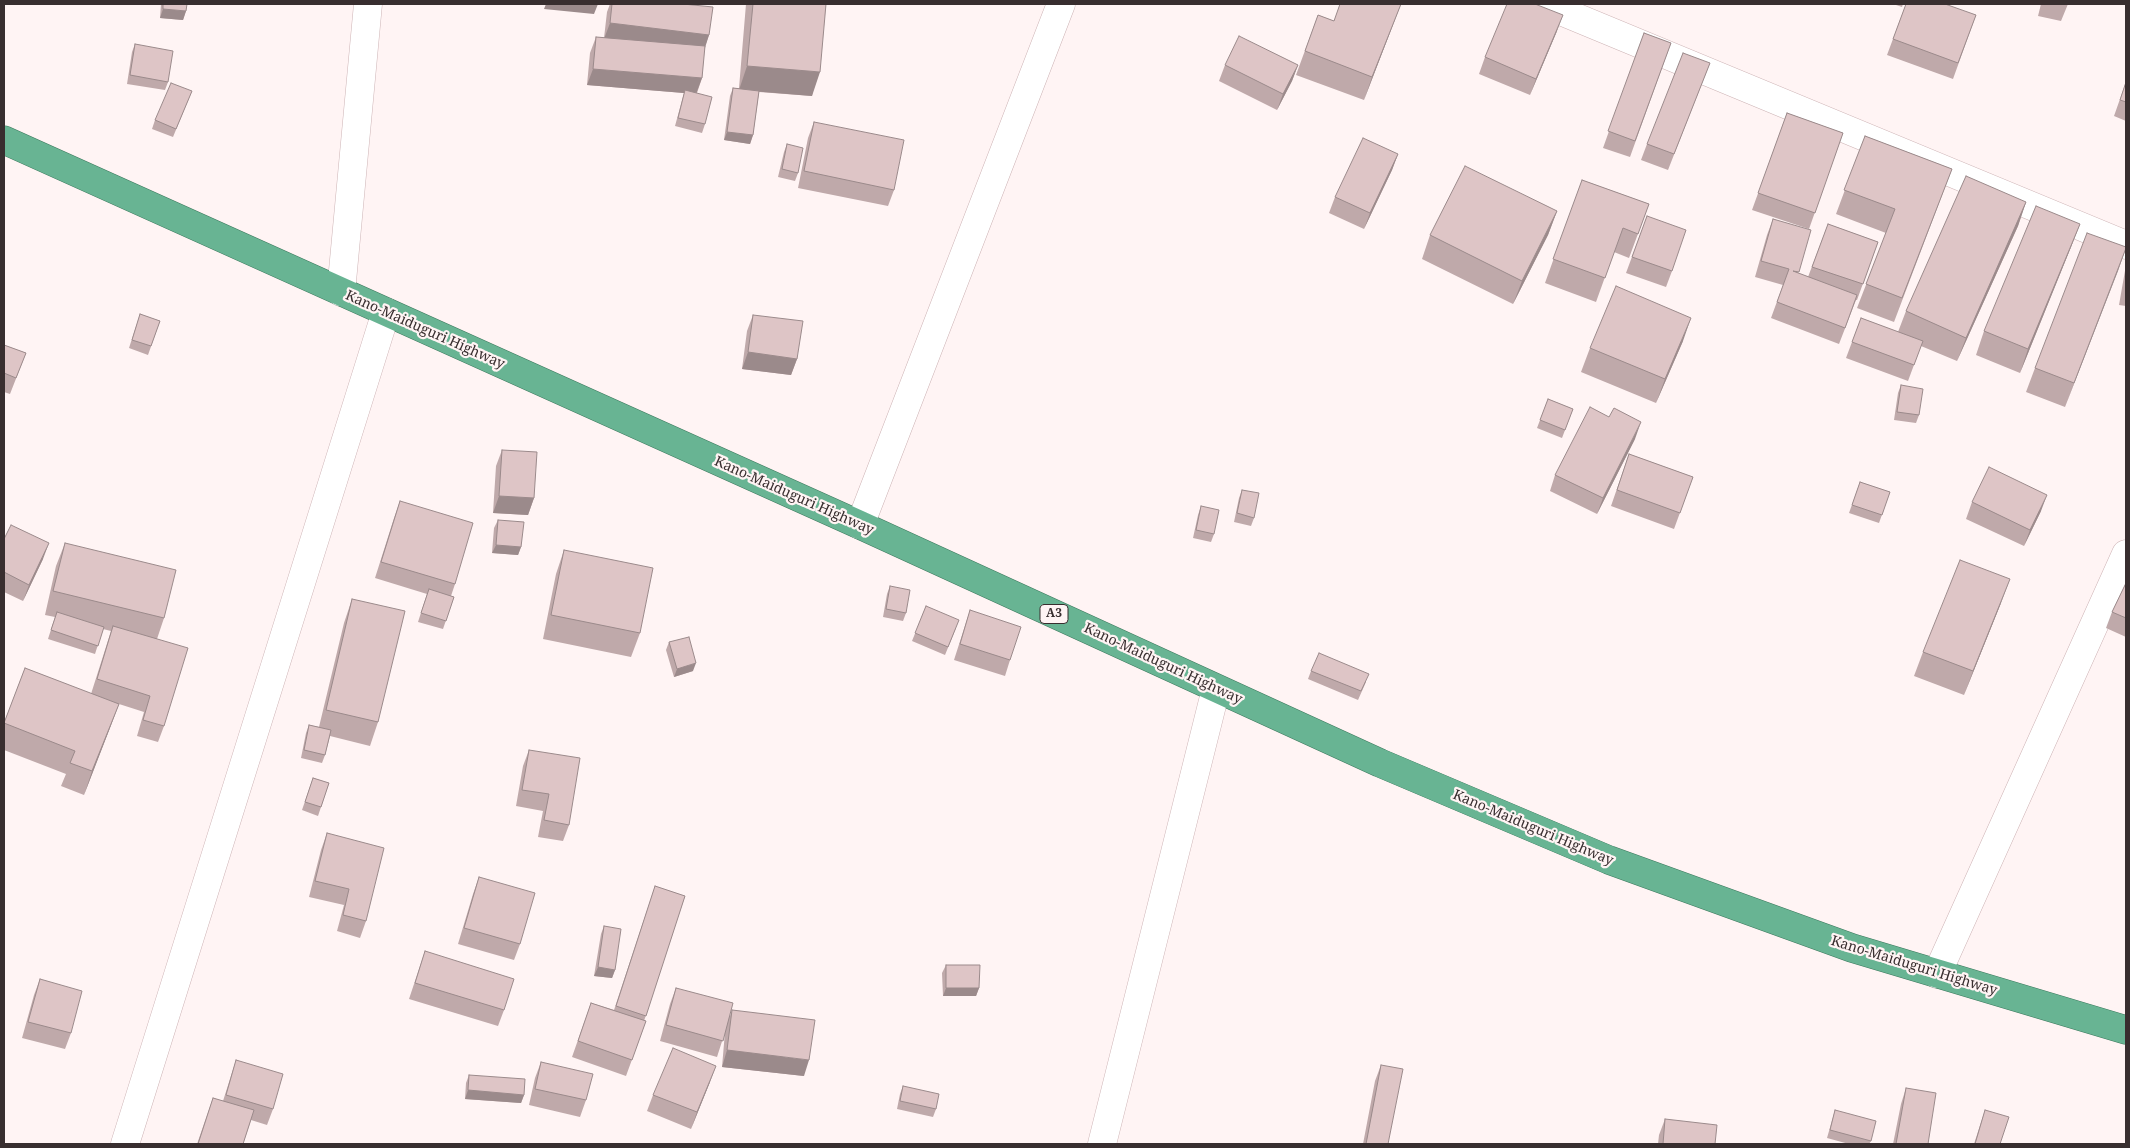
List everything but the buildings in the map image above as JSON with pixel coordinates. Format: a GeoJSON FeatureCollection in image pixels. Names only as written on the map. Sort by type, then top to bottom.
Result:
{"type":"FeatureCollection","features":[{"type":"Feature","properties":{"kind":"highway","name":"Kano-Maiduguri Highway"},"geometry":{"type":"LineString","coordinates":[[4,140],[860,525],[1380,763],[1608,860],[1852,948],[2126,1030]]}},
{"type":"Feature","properties":{"kind":"street"},"geometry":{"type":"LineString","coordinates":[[341,292],[368,4]]}},
{"type":"Feature","properties":{"kind":"street"},"geometry":{"type":"LineString","coordinates":[[860,525],[1061,4]]}},
{"type":"Feature","properties":{"kind":"street"},"geometry":{"type":"LineString","coordinates":[[1544,4],[2126,245]]}},
{"type":"Feature","properties":{"kind":"street"},"geometry":{"type":"LineString","coordinates":[[125,1144],[386,312]]}},
{"type":"Feature","properties":{"kind":"street"},"geometry":{"type":"LineString","coordinates":[[1937,974],[2126,554]]}},
{"type":"Feature","properties":{"kind":"street"},"geometry":{"type":"LineString","coordinates":[[1102,1144],[1216,689]]}}]}
